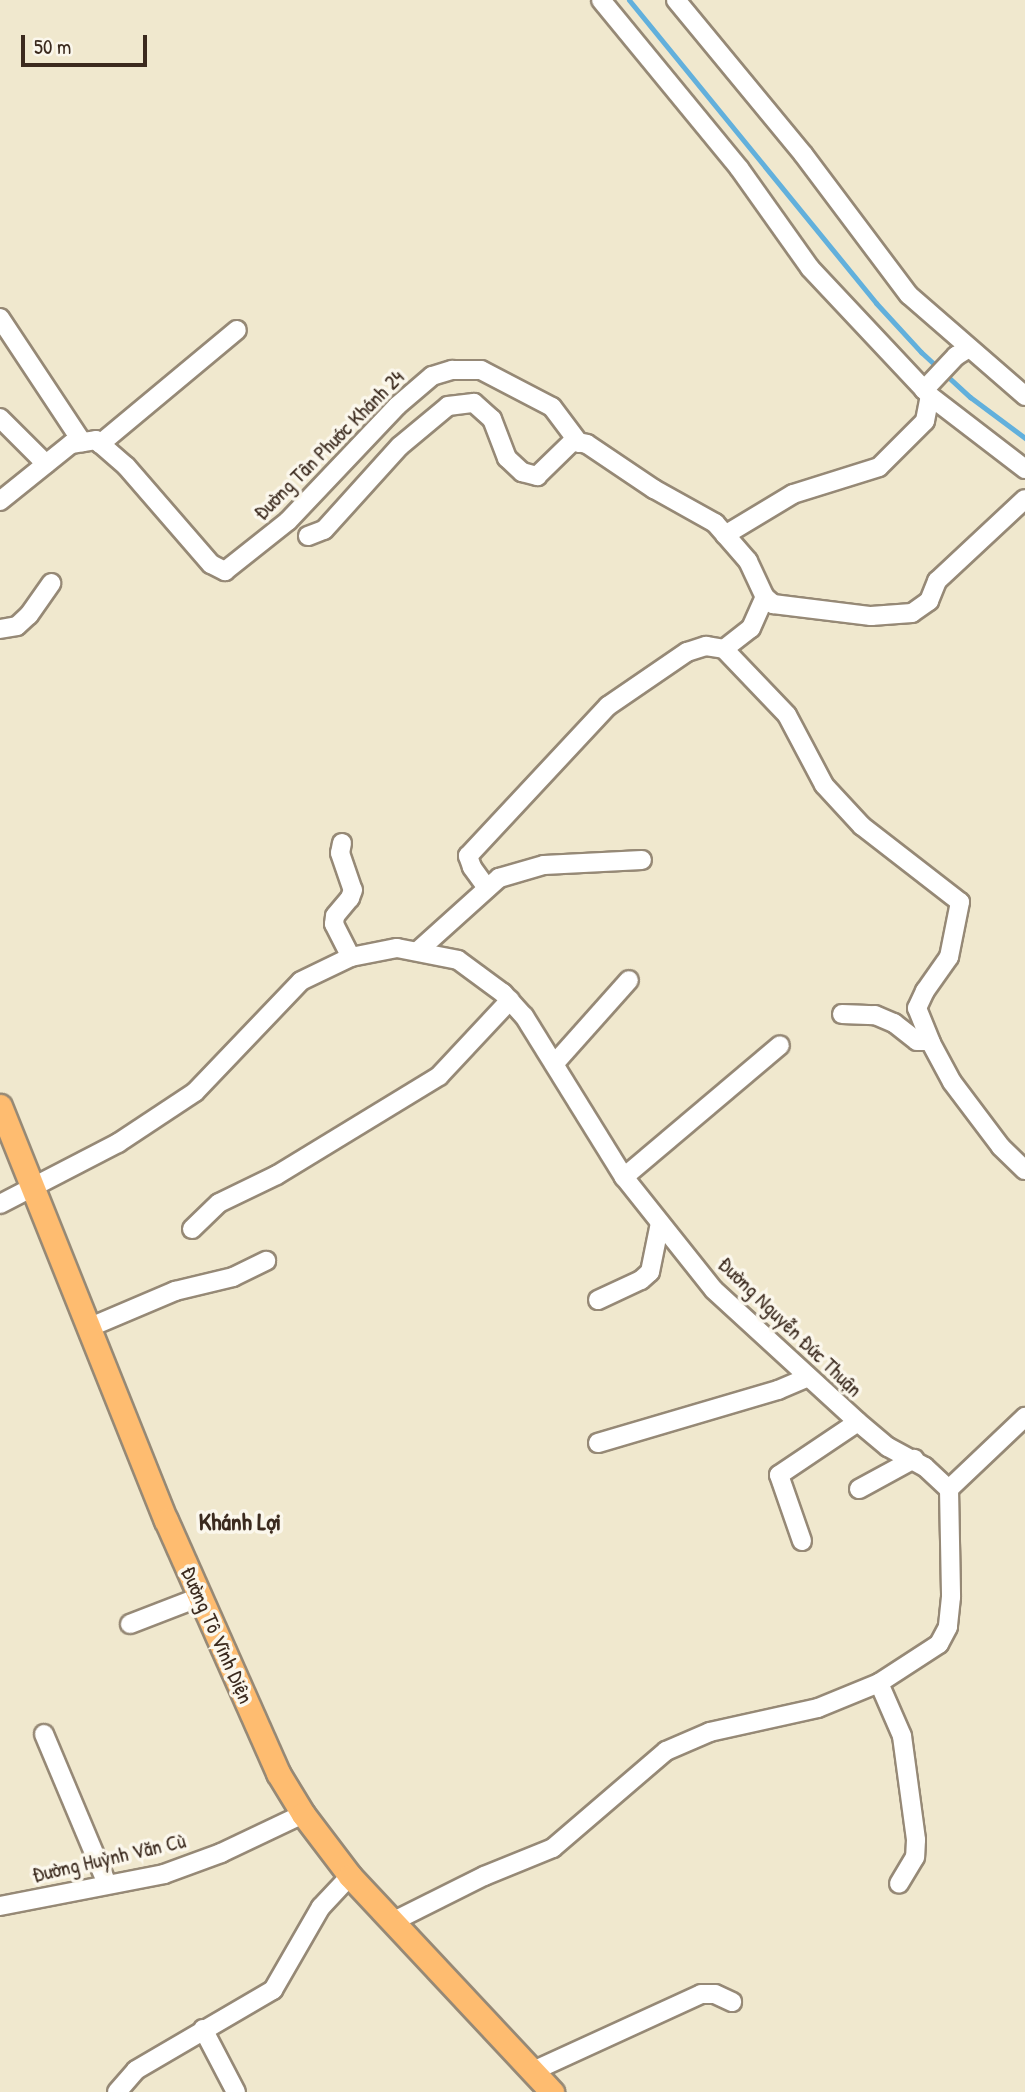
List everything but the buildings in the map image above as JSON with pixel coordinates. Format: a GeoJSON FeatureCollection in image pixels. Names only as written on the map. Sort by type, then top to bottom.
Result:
{"type":"FeatureCollection","features":[{"type":"Feature","properties":{"kind":"main road","name":"Đường Tô Vĩnh Diện"},"geometry":{"type":"LineString","coordinates":[[0,1106],[200,1597],[278,1773],[303,1814],[350,1875],[552,2092]]}},
{"type":"Feature","properties":{"kind":"street"},"geometry":{"type":"LineString","coordinates":[[601,0],[739,168],[810,268],[928,390],[1025,469]]}},
{"type":"Feature","properties":{"kind":"street"},"geometry":{"type":"LineString","coordinates":[[676,0],[803,154],[909,295],[962,352],[1025,396]]}},
{"type":"Feature","properties":{"kind":"street"},"geometry":{"type":"LineString","coordinates":[[0,318],[91,443]]}},
{"type":"Feature","properties":{"kind":"street"},"geometry":{"type":"LineString","coordinates":[[0,501],[71,444],[91,443],[237,330]]}},
{"type":"Feature","properties":{"kind":"street"},"geometry":{"type":"LineString","coordinates":[[725,535],[793,494],[859,476],[878,467],[925,422],[928,390],[962,352]]}},
{"type":"Feature","properties":{"kind":"street","name":"Đường Tân Phước Khánh 24"},"geometry":{"type":"LineString","coordinates":[[91,443],[126,466],[211,564],[225,571],[239,563],[288,521],[397,406],[432,376],[452,370],[481,370],[552,407],[579,443]]}},
{"type":"Feature","properties":{"kind":"street"},"geometry":{"type":"LineString","coordinates":[[307,536],[324,530],[400,446],[448,406],[474,403],[492,419],[507,458],[522,472],[537,476],[573,441],[715,523],[748,562],[765,597],[773,604],[872,616],[912,613],[929,601],[937,581],[1025,499]]}},
{"type":"Feature","properties":{"kind":"street"},"geometry":{"type":"LineString","coordinates":[[0,418],[46,464]]}},
{"type":"Feature","properties":{"kind":"street"},"geometry":{"type":"LineString","coordinates":[[0,629],[17,626],[29,615],[51,583]]}},
{"type":"Feature","properties":{"kind":"street"},"geometry":{"type":"LineString","coordinates":[[724,649],[751,628],[765,597]]}},
{"type":"Feature","properties":{"kind":"street"},"geometry":{"type":"LineString","coordinates":[[487,888],[468,856],[608,706],[687,652],[706,646],[724,649],[787,715],[824,785],[862,826],[960,902],[949,957],[925,991],[917,1008],[930,1041],[952,1082],[981,1122],[1025,1170]]}},
{"type":"Feature","properties":{"kind":"street"},"geometry":{"type":"LineString","coordinates":[[342,843],[340,853],[353,890],[334,922],[351,957]]}},
{"type":"Feature","properties":{"kind":"street"},"geometry":{"type":"LineString","coordinates":[[419,950],[499,878],[544,865],[642,860]]}},
{"type":"Feature","properties":{"kind":"street","name":"Đường Nguyễn Đức Thuận"},"geometry":{"type":"LineString","coordinates":[[0,1204],[118,1143],[195,1092],[301,981],[351,957],[397,948],[419,950],[458,960],[510,1000],[524,1016],[624,1177],[714,1290],[806,1378],[888,1447],[914,1459],[949,1489]]}},
{"type":"Feature","properties":{"kind":"street"},"geometry":{"type":"LineString","coordinates":[[555,1063],[629,980]]}},
{"type":"Feature","properties":{"kind":"street"},"geometry":{"type":"LineString","coordinates":[[192,1229],[219,1203],[277,1175],[439,1076],[510,1000]]}},
{"type":"Feature","properties":{"kind":"street"},"geometry":{"type":"LineString","coordinates":[[842,1014],[875,1015],[894,1023],[917,1041],[930,1041]]}},
{"type":"Feature","properties":{"kind":"street"},"geometry":{"type":"LineString","coordinates":[[624,1177],[780,1045]]}},
{"type":"Feature","properties":{"kind":"street"},"geometry":{"type":"LineString","coordinates":[[598,1300],[641,1280],[650,1272],[660,1223]]}},
{"type":"Feature","properties":{"kind":"street"},"geometry":{"type":"LineString","coordinates":[[89,1328],[175,1291],[233,1277],[267,1261]]}},
{"type":"Feature","properties":{"kind":"street"},"geometry":{"type":"LineString","coordinates":[[598,1443],[778,1390],[806,1378]]}},
{"type":"Feature","properties":{"kind":"street"},"geometry":{"type":"LineString","coordinates":[[392,1922],[484,1876],[553,1848],[666,1751],[710,1732],[818,1708],[879,1683],[939,1644],[948,1627],[949,1489],[1025,1417]]}},
{"type":"Feature","properties":{"kind":"street"},"geometry":{"type":"LineString","coordinates":[[802,1541],[779,1475],[858,1422]]}},
{"type":"Feature","properties":{"kind":"street"},"geometry":{"type":"LineString","coordinates":[[859,1489],[914,1459]]}},
{"type":"Feature","properties":{"kind":"street"},"geometry":{"type":"LineString","coordinates":[[130,1623],[200,1597]]}},
{"type":"Feature","properties":{"kind":"street"},"geometry":{"type":"LineString","coordinates":[[879,1683],[902,1736],[916,1840],[915,1857],[899,1884]]}},
{"type":"Feature","properties":{"kind":"street"},"geometry":{"type":"LineString","coordinates":[[44,1734],[107,1884]]}},
{"type":"Feature","properties":{"kind":"street","name":"Đường Huỳnh Văn Cù"},"geometry":{"type":"LineString","coordinates":[[0,1906],[175,1870],[221,1853],[303,1814]]}},
{"type":"Feature","properties":{"kind":"street"},"geometry":{"type":"LineString","coordinates":[[117,2092],[136,2070],[273,1990],[321,1907],[350,1875]]}},
{"type":"Feature","properties":{"kind":"street"},"geometry":{"type":"LineString","coordinates":[[531,2072],[701,1994],[715,1994],[732,2002]]}},
{"type":"Feature","properties":{"kind":"street"},"geometry":{"type":"LineString","coordinates":[[203,2029],[236,2092]]}},
{"type":"Feature","properties":{"kind":"waterway"},"geometry":{"type":"LineString","coordinates":[[629,0],[876,303],[921,352],[970,397],[1025,438]]}},
{"type":"Feature","properties":{"kind":"district","name":"Khánh Lợi"},"geometry":{"type":"Point","coordinates":[240,1522]}}]}
